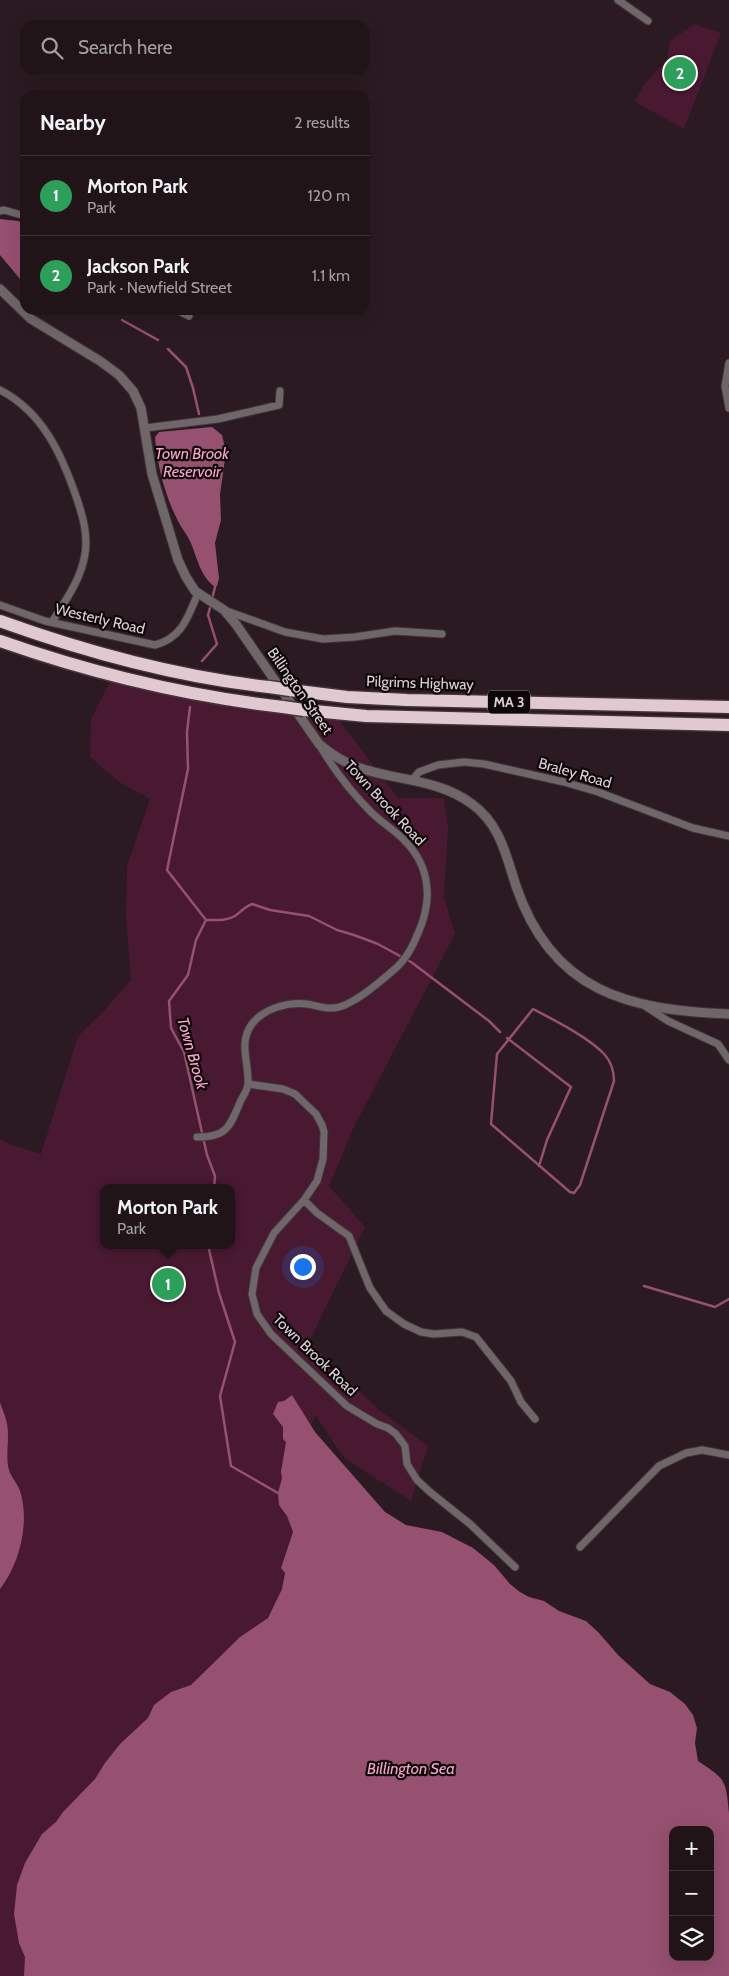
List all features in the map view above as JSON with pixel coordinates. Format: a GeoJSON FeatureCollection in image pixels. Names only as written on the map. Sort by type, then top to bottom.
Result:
{"type":"FeatureCollection","features":[{"type":"Feature","properties":{"kind":"highway","name":"Pilgrims Highway"},"geometry":{"type":"LineString","coordinates":[[0,622],[124,659],[169,670],[269,688],[407,700],[729,707]]}},
{"type":"Feature","properties":{"kind":"highway","name":"MA 3"},"geometry":{"type":"LineString","coordinates":[[0,640],[77,666],[128,679],[246,703],[304,710],[403,717],[729,725]]}},
{"type":"Feature","properties":{"kind":"street"},"geometry":{"type":"LineString","coordinates":[[618,0],[648,21]]}},
{"type":"Feature","properties":{"kind":"street"},"geometry":{"type":"LineString","coordinates":[[0,211],[4,210],[20,215]]}},
{"type":"Feature","properties":{"kind":"street","name":"Billington Street"},"geometry":{"type":"LineString","coordinates":[[0,289],[20,308]]}},
{"type":"Feature","properties":{"kind":"street","name":"Billington Street"},"geometry":{"type":"LineString","coordinates":[[27,315],[100,361],[127,383],[138,400],[145,428],[152,474],[178,560],[188,581],[200,595],[221,608],[247,639],[319,744],[335,757],[359,768],[413,779],[457,795],[472,804],[487,818],[503,845],[517,890],[540,938],[553,954],[594,986],[617,997],[644,1005],[670,1010],[729,1014]]}},
{"type":"Feature","properties":{"kind":"street"},"geometry":{"type":"LineString","coordinates":[[729,363],[725,386],[729,408]]}},
{"type":"Feature","properties":{"kind":"street"},"geometry":{"type":"LineString","coordinates":[[0,390],[26,408],[47,432],[63,460],[85,526],[86,547],[83,565],[74,586],[52,622]]}},
{"type":"Feature","properties":{"kind":"street"},"geometry":{"type":"LineString","coordinates":[[145,428],[218,419],[279,405],[280,391]]}},
{"type":"Feature","properties":{"kind":"street","name":"Westerly Road"},"geometry":{"type":"LineString","coordinates":[[0,605],[52,622],[155,645],[166,642],[175,636],[200,595]]}},
{"type":"Feature","properties":{"kind":"street"},"geometry":{"type":"LineString","coordinates":[[221,608],[285,632],[323,639],[355,637],[395,631],[442,634]]}},
{"type":"Feature","properties":{"kind":"street","name":"Town Brook Road"},"geometry":{"type":"LineString","coordinates":[[319,744],[332,766],[357,797],[373,815],[405,841],[414,853],[425,873],[428,889],[427,907],[407,955],[400,964],[375,985],[342,1006],[333,1008],[296,1004],[278,1007],[261,1015],[251,1025],[245,1041],[248,1084],[291,1092],[308,1105],[321,1122],[324,1132],[322,1166],[317,1181],[304,1200],[274,1233],[256,1268],[252,1300],[261,1321],[271,1334],[347,1406],[396,1434],[405,1446],[407,1464],[417,1480],[470,1524],[515,1567]]}},
{"type":"Feature","properties":{"kind":"street","name":"Braley Road"},"geometry":{"type":"LineString","coordinates":[[413,779],[419,772],[438,765],[464,762],[484,764],[572,784],[693,828],[729,836]]}},
{"type":"Feature","properties":{"kind":"street"},"geometry":{"type":"LineString","coordinates":[[644,1005],[668,1021],[718,1044],[729,1060]]}},
{"type":"Feature","properties":{"kind":"street"},"geometry":{"type":"LineString","coordinates":[[197,1137],[208,1137],[222,1133],[232,1122],[248,1084]]}},
{"type":"Feature","properties":{"kind":"street"},"geometry":{"type":"LineString","coordinates":[[304,1200],[317,1213],[349,1236],[370,1288],[386,1311],[404,1324],[421,1332],[434,1334],[462,1332],[473,1335],[510,1381],[521,1402],[535,1419]]}},
{"type":"Feature","properties":{"kind":"street"},"geometry":{"type":"LineString","coordinates":[[580,1548],[659,1466],[686,1453],[702,1450],[729,1455]]}},
{"type":"Feature","properties":{"kind":"shaded area"},"geometry":{"type":"Polygon","coordinates":[[[694,24],[721,33],[684,129],[635,102],[643,86],[667,59],[670,41],[694,24]]]}},
{"type":"Feature","properties":{"kind":"shaded area"},"geometry":{"type":"Polygon","coordinates":[[[112,678],[329,707],[398,798],[444,798],[448,828],[444,897],[454,931],[456,932],[353,1129],[329,1186],[365,1227],[309,1342],[379,1410],[428,1446],[411,1501],[344,1458],[315,1415],[302,1452],[300,1491],[284,1595],[260,1627],[55,1976],[0,1976],[0,1139],[9,1144],[41,1154],[78,1036],[101,1014],[131,980],[126,917],[127,866],[150,799],[119,782],[90,757],[91,720],[112,678]]]}},
{"type":"Feature","properties":{"kind":"water"},"geometry":{"type":"Polygon","coordinates":[[[0,219],[20,222],[20,279],[0,255],[0,219]]]}},
{"type":"Feature","properties":{"kind":"water","name":"Town Brook Reservoir"},"geometry":{"type":"Polygon","coordinates":[[[212,427],[222,435],[226,452],[220,494],[221,520],[215,543],[219,578],[215,587],[202,572],[190,541],[179,524],[169,501],[160,469],[155,437],[159,432],[212,427]]]}},
{"type":"Feature","properties":{"kind":"water","name":"Billington Sea"},"geometry":{"type":"Polygon","coordinates":[[[292,1395],[315,1432],[385,1512],[406,1525],[442,1532],[473,1548],[494,1565],[510,1584],[520,1592],[529,1597],[544,1601],[559,1611],[586,1621],[619,1656],[650,1684],[670,1692],[685,1704],[693,1715],[697,1728],[695,1743],[698,1761],[719,1776],[727,1793],[729,1813],[729,1976],[24,1976],[25,1957],[19,1943],[14,1914],[17,1885],[25,1863],[42,1834],[56,1822],[63,1812],[95,1779],[120,1744],[148,1718],[154,1705],[171,1692],[191,1685],[240,1637],[268,1618],[282,1589],[285,1573],[281,1568],[293,1532],[287,1516],[279,1505],[278,1493],[282,1478],[281,1472],[286,1442],[283,1439],[283,1427],[273,1414],[278,1402],[284,1401],[292,1395]]]}},
{"type":"Feature","properties":{"kind":"water"},"geometry":{"type":"Polygon","coordinates":[[[0,1402],[8,1430],[7,1459],[9,1470],[20,1491],[24,1515],[18,1555],[7,1579],[0,1589],[0,1402]]]}},
{"type":"Feature","properties":{"kind":"waterway","name":"Town Brook"},"geometry":{"type":"LineString","coordinates":[[122,320],[158,340]]}},
{"type":"Feature","properties":{"kind":"waterway","name":"Town Brook"},"geometry":{"type":"LineString","coordinates":[[168,349],[186,367],[199,414]]}},
{"type":"Feature","properties":{"kind":"waterway","name":"Town Brook"},"geometry":{"type":"LineString","coordinates":[[212,599],[215,587]]}},
{"type":"Feature","properties":{"kind":"waterway","name":"Town Brook"},"geometry":{"type":"LineString","coordinates":[[202,661],[217,644],[208,615],[211,604]]}},
{"type":"Feature","properties":{"kind":"waterway","name":"Town Brook"},"geometry":{"type":"LineString","coordinates":[[190,707],[187,732],[188,769],[167,870],[206,920],[196,940],[188,975],[169,1001],[171,1028],[184,1052],[207,1155],[215,1176],[214,1184]]}},
{"type":"Feature","properties":{"kind":"waterway"},"geometry":{"type":"LineString","coordinates":[[206,920],[232,918],[252,904],[270,910],[309,916],[337,930],[378,944],[411,962],[489,1021],[500,1032]]}},
{"type":"Feature","properties":{"kind":"waterway"},"geometry":{"type":"LineString","coordinates":[[533,1009],[590,1042],[605,1055],[613,1071],[614,1081],[580,1185],[574,1193],[570,1192],[491,1124],[497,1054],[533,1009]]}},
{"type":"Feature","properties":{"kind":"waterway"},"geometry":{"type":"LineString","coordinates":[[507,1038],[571,1087],[547,1140],[539,1166]]}},
{"type":"Feature","properties":{"kind":"waterway","name":"Town Brook"},"geometry":{"type":"LineString","coordinates":[[209,1249],[219,1293],[235,1342],[220,1396],[231,1466],[278,1493]]}},
{"type":"Feature","properties":{"kind":"waterway"},"geometry":{"type":"LineString","coordinates":[[644,1286],[715,1307],[729,1299]]}},
{"type":"Feature","properties":{"kind":"place","name":"Jackson Park"},"geometry":{"type":"Point","coordinates":[680,73]}},
{"type":"Feature","properties":{"kind":"place","name":"Morton Park"},"geometry":{"type":"Point","coordinates":[168,1284]}}]}
